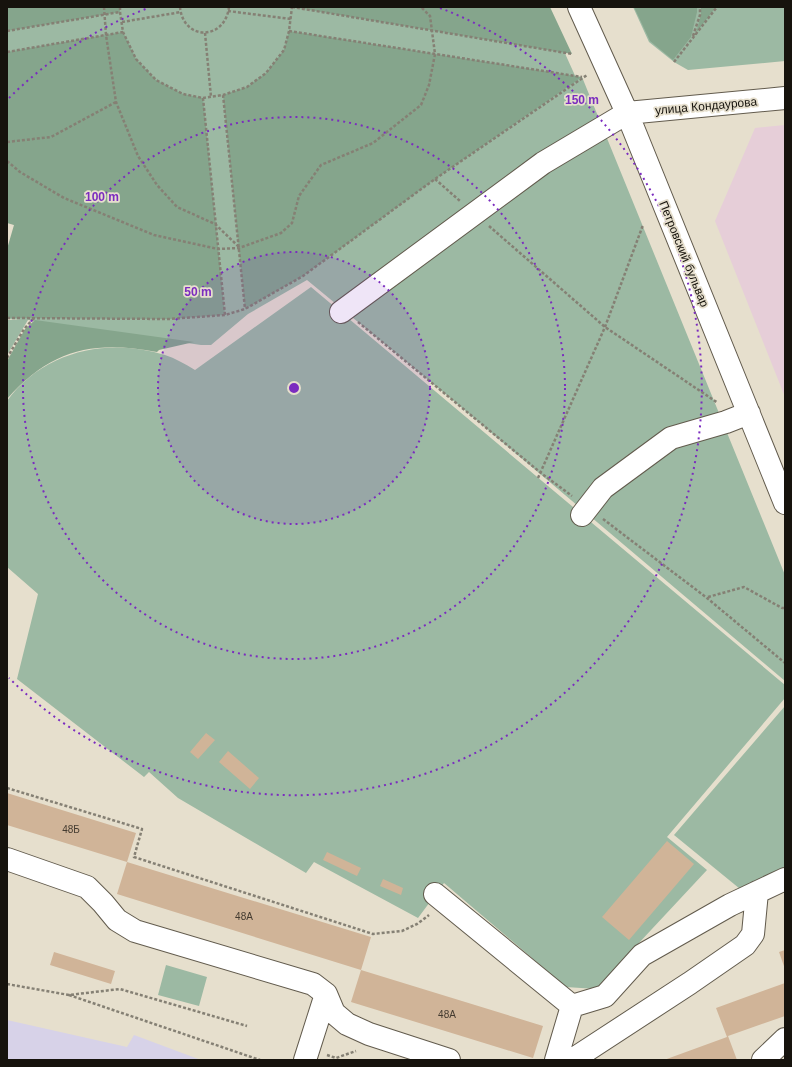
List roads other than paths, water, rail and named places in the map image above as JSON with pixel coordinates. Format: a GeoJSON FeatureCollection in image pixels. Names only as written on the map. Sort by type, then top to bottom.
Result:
{"type":"FeatureCollection","features":[{"type":"Feature","properties":{"kind":"street","name":"Петровский бульвар"},"geometry":{"type":"LineString","coordinates":[[579,7],[627,113],[785,503]]}},
{"type":"Feature","properties":{"kind":"street","name":"улица Кондаурова"},"geometry":{"type":"LineString","coordinates":[[627,113],[785,98]]}},
{"type":"Feature","properties":{"kind":"street"},"geometry":{"type":"LineString","coordinates":[[343,311],[543,163],[627,113]]}},
{"type":"Feature","properties":{"kind":"street"},"geometry":{"type":"LineString","coordinates":[[585,511],[603,488],[671,438],[750,414]]}},
{"type":"Feature","properties":{"kind":"street"},"geometry":{"type":"LineString","coordinates":[[7,859],[87,887],[117,920],[135,931],[313,984],[326,994],[334,1013],[347,1024],[369,1034],[449,1060]]}},
{"type":"Feature","properties":{"kind":"street"},"geometry":{"type":"LineString","coordinates":[[572,1006],[605,996],[642,955],[730,905],[785,879]]}},
{"type":"Feature","properties":{"kind":"street"},"geometry":{"type":"LineString","coordinates":[[572,1060],[690,984],[745,945],[753,934],[757,892]]}},
{"type":"Feature","properties":{"kind":"street"},"geometry":{"type":"LineString","coordinates":[[438,897],[572,1006]]}},
{"type":"Feature","properties":{"kind":"street"},"geometry":{"type":"LineString","coordinates":[[305,1060],[326,994]]}},
{"type":"Feature","properties":{"kind":"street"},"geometry":{"type":"LineString","coordinates":[[556,1060],[572,1006]]}},
{"type":"Feature","properties":{"kind":"street"},"geometry":{"type":"LineString","coordinates":[[763,1060],[785,1038]]}}]}
